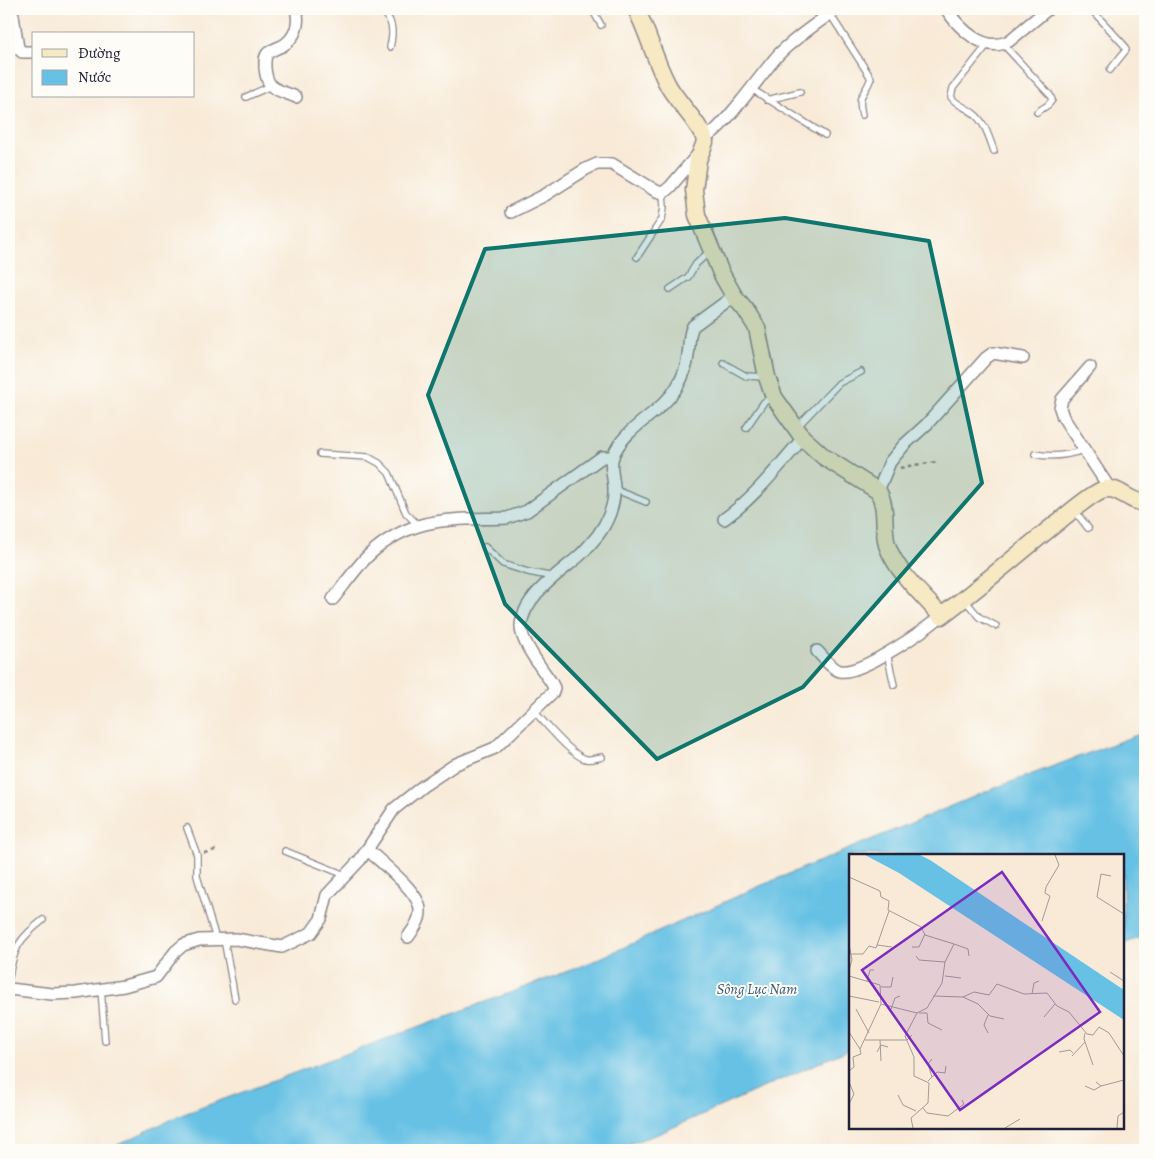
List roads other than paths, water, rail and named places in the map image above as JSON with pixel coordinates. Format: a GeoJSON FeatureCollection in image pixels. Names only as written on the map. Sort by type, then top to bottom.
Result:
{"type":"FeatureCollection","features":[{"type":"Feature","properties":{"kind":"street"},"geometry":{"type":"LineString","coordinates":[[12,9],[18,48],[22,52],[32,52]]}},
{"type":"Feature","properties":{"kind":"street"},"geometry":{"type":"LineString","coordinates":[[296,9],[298,24],[289,40],[268,53],[265,57],[267,82],[271,86],[296,97]]}},
{"type":"Feature","properties":{"kind":"street"},"geometry":{"type":"LineString","coordinates":[[636,9],[647,30],[669,87],[702,133],[702,145],[694,190],[697,215],[711,251],[734,296],[746,309],[758,328],[767,377],[774,397],[800,433],[824,457],[878,491],[882,497],[885,512],[885,535],[899,569],[941,616]]}},
{"type":"Feature","properties":{"kind":"street"},"geometry":{"type":"LineString","coordinates":[[949,12],[972,36],[988,44],[1003,44],[1021,32],[1048,9]]}},
{"type":"Feature","properties":{"kind":"street"},"geometry":{"type":"LineString","coordinates":[[511,212],[545,195],[586,169],[605,163],[612,164],[656,191],[663,193],[790,43],[833,11]]}},
{"type":"Feature","properties":{"kind":"street"},"geometry":{"type":"LineString","coordinates":[[9,989],[52,994],[124,986],[156,977],[175,952],[184,945],[199,940],[256,941],[282,947],[311,933],[322,919],[326,895],[368,850],[394,809],[456,764],[495,748],[553,692],[554,688],[522,636],[521,625],[525,612],[533,599],[554,577],[578,557],[599,534],[610,513],[613,500],[612,457],[632,431],[670,397],[678,386],[686,368],[690,332],[694,326],[734,296]]}},
{"type":"Feature","properties":{"kind":"street"},"geometry":{"type":"LineString","coordinates":[[878,491],[890,462],[986,358],[993,353],[1023,358]]}},
{"type":"Feature","properties":{"kind":"street"},"geometry":{"type":"LineString","coordinates":[[1090,367],[1062,399],[1060,408],[1063,417],[1110,489],[1136,502],[1145,502]]}},
{"type":"Feature","properties":{"kind":"street"},"geometry":{"type":"LineString","coordinates":[[724,519],[736,511],[762,486],[800,433]]}},
{"type":"Feature","properties":{"kind":"street"},"geometry":{"type":"LineString","coordinates":[[333,599],[368,556],[389,539],[405,530],[432,521],[517,516],[527,511],[602,458],[612,457]]}},
{"type":"Feature","properties":{"kind":"street"},"geometry":{"type":"LineString","coordinates":[[817,651],[837,670],[843,671],[859,668],[887,653],[925,630],[1074,509],[1102,490],[1110,489]]}},
{"type":"Feature","properties":{"kind":"street"},"geometry":{"type":"LineString","coordinates":[[368,850],[402,881],[419,904],[418,922],[408,937]]}},
{"type":"Feature","properties":{"kind":"lane"},"geometry":{"type":"LineString","coordinates":[[380,9],[385,13],[392,25],[393,35],[390,47]]}},
{"type":"Feature","properties":{"kind":"lane"},"geometry":{"type":"LineString","coordinates":[[592,9],[601,25]]}},
{"type":"Feature","properties":{"kind":"lane"},"geometry":{"type":"LineString","coordinates":[[949,12],[961,9]]}},
{"type":"Feature","properties":{"kind":"lane"},"geometry":{"type":"LineString","coordinates":[[1091,9],[1124,45],[1126,50],[1110,70]]}},
{"type":"Feature","properties":{"kind":"lane"},"geometry":{"type":"LineString","coordinates":[[833,11],[871,78],[868,86],[860,95],[859,102],[862,116]]}},
{"type":"Feature","properties":{"kind":"lane"},"geometry":{"type":"LineString","coordinates":[[988,44],[953,88],[951,97],[955,102],[974,113],[980,120],[994,151]]}},
{"type":"Feature","properties":{"kind":"lane"},"geometry":{"type":"LineString","coordinates":[[1003,44],[1050,95],[1052,100],[1037,112]]}},
{"type":"Feature","properties":{"kind":"lane"},"geometry":{"type":"LineString","coordinates":[[246,97],[271,86]]}},
{"type":"Feature","properties":{"kind":"lane"},"geometry":{"type":"LineString","coordinates":[[750,88],[825,135]]}},
{"type":"Feature","properties":{"kind":"lane"},"geometry":{"type":"LineString","coordinates":[[767,100],[800,92]]}},
{"type":"Feature","properties":{"kind":"lane"},"geometry":{"type":"LineString","coordinates":[[637,257],[662,220],[663,193]]}},
{"type":"Feature","properties":{"kind":"lane"},"geometry":{"type":"LineString","coordinates":[[670,289],[688,277],[696,264],[711,251]]}},
{"type":"Feature","properties":{"kind":"lane"},"geometry":{"type":"LineString","coordinates":[[722,364],[746,376],[767,377]]}},
{"type":"Feature","properties":{"kind":"lane"},"geometry":{"type":"LineString","coordinates":[[800,433],[839,383],[862,372]]}},
{"type":"Feature","properties":{"kind":"lane"},"geometry":{"type":"LineString","coordinates":[[746,428],[764,402],[774,397]]}},
{"type":"Feature","properties":{"kind":"lane"},"geometry":{"type":"LineString","coordinates":[[1036,454],[1045,456],[1072,454],[1084,450]]}},
{"type":"Feature","properties":{"kind":"lane"},"geometry":{"type":"LineString","coordinates":[[320,454],[368,457],[380,463],[389,473],[406,513],[418,526]]}},
{"type":"Feature","properties":{"kind":"lane"},"geometry":{"type":"LineString","coordinates":[[614,489],[646,502]]}},
{"type":"Feature","properties":{"kind":"lane"},"geometry":{"type":"LineString","coordinates":[[1074,509],[1088,528]]}},
{"type":"Feature","properties":{"kind":"lane"},"geometry":{"type":"LineString","coordinates":[[485,548],[502,564],[554,577]]}},
{"type":"Feature","properties":{"kind":"lane"},"geometry":{"type":"LineString","coordinates":[[964,599],[979,617],[996,626]]}},
{"type":"Feature","properties":{"kind":"lane"},"geometry":{"type":"LineString","coordinates":[[887,653],[894,685]]}},
{"type":"Feature","properties":{"kind":"lane"},"geometry":{"type":"LineString","coordinates":[[534,711],[569,748],[584,759],[602,757]]}},
{"type":"Feature","properties":{"kind":"lane"},"geometry":{"type":"LineString","coordinates":[[187,828],[197,855],[198,876],[220,939],[235,999]]}},
{"type":"Feature","properties":{"kind":"lane"},"geometry":{"type":"LineString","coordinates":[[284,851],[345,875]]}},
{"type":"Feature","properties":{"kind":"lane"},"geometry":{"type":"LineString","coordinates":[[9,977],[11,962],[18,944],[26,933],[43,920]]}},
{"type":"Feature","properties":{"kind":"lane"},"geometry":{"type":"LineString","coordinates":[[101,989],[105,1041]]}},
{"type":"Feature","properties":{"kind":"water","name":"Sông Lục Nam"},"geometry":{"type":"Polygon","coordinates":[[[1145,732],[1145,936],[1124,944],[1124,854],[849,854],[849,1049],[658,1134],[610,1150],[107,1150],[176,1117],[587,964],[760,886],[995,788],[1145,732]]]}}]}
